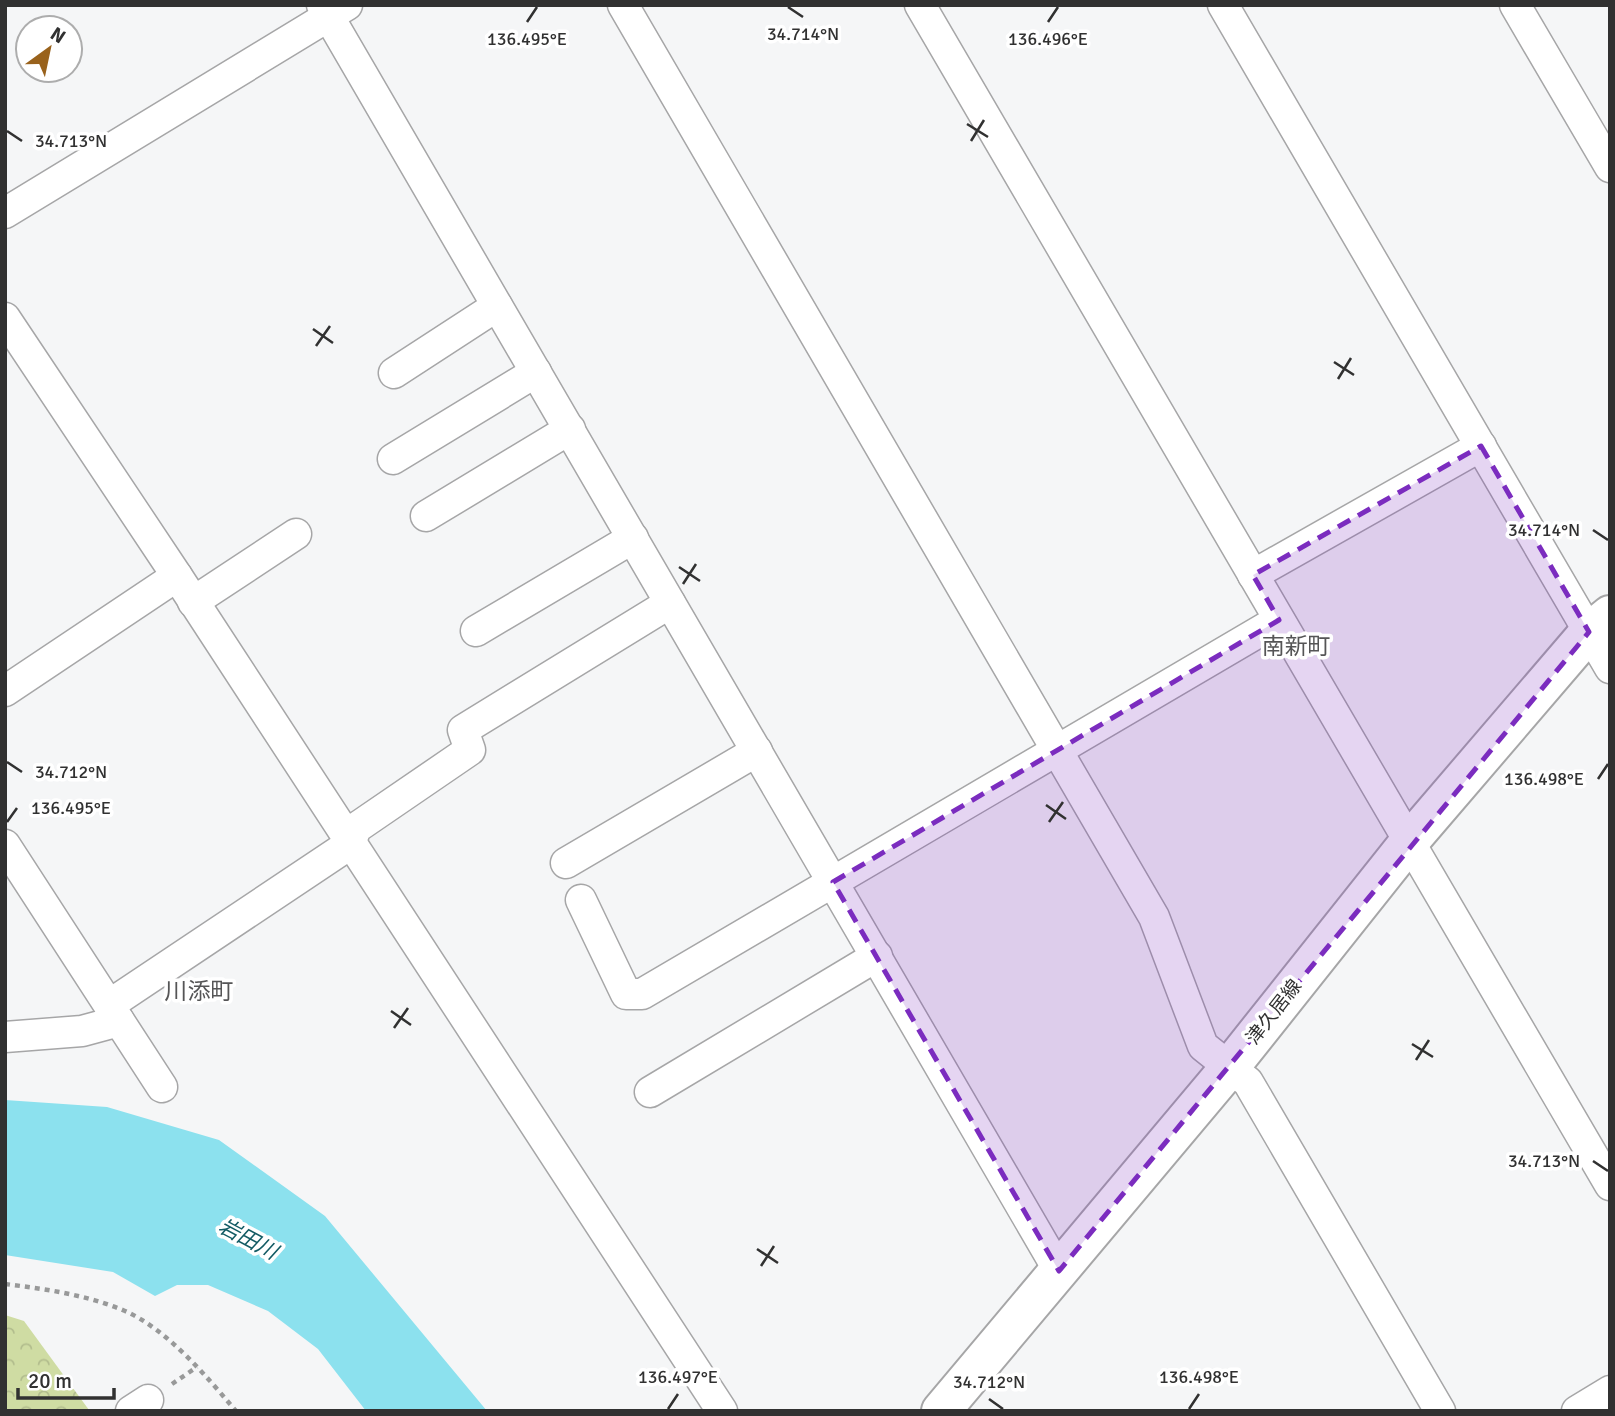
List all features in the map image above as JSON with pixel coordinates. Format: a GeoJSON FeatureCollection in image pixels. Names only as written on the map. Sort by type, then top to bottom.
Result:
{"type":"FeatureCollection","features":[{"type":"Feature","properties":{"kind":"main road","name":"津久居線"},"geometry":{"type":"LineString","coordinates":[[941,1411],[1230,1067],[1409,842],[1599,623]]}},
{"type":"Feature","properties":{"kind":"street"},"geometry":{"type":"LineString","coordinates":[[623,5],[1154,917],[1203,1046],[1248,1082],[1440,1411]]}},
{"type":"Feature","properties":{"kind":"street"},"geometry":{"type":"LineString","coordinates":[[920,5],[1610,1185]]}},
{"type":"Feature","properties":{"kind":"street"},"geometry":{"type":"LineString","coordinates":[[1223,5],[1481,446],[1599,623],[1610,668]]}},
{"type":"Feature","properties":{"kind":"street"},"geometry":{"type":"LineString","coordinates":[[1515,5],[1610,167]]}},
{"type":"Feature","properties":{"kind":"street"},"geometry":{"type":"LineString","coordinates":[[6,209],[332,9],[497,306],[1059,1271]]}},
{"type":"Feature","properties":{"kind":"street"},"geometry":{"type":"LineString","coordinates":[[394,373],[497,306]]}},
{"type":"Feature","properties":{"kind":"street"},"geometry":{"type":"LineString","coordinates":[[5,318],[177,576],[722,1411]]}},
{"type":"Feature","properties":{"kind":"street"},"geometry":{"type":"LineString","coordinates":[[393,459],[536,372]]}},
{"type":"Feature","properties":{"kind":"street"},"geometry":{"type":"LineString","coordinates":[[426,516],[570,429]]}},
{"type":"Feature","properties":{"kind":"street"},"geometry":{"type":"LineString","coordinates":[[1253,575],[1481,446]]}},
{"type":"Feature","properties":{"kind":"street"},"geometry":{"type":"LineString","coordinates":[[193,602],[296,534]]}},
{"type":"Feature","properties":{"kind":"street"},"geometry":{"type":"LineString","coordinates":[[476,631],[633,538]]}},
{"type":"Feature","properties":{"kind":"street"},"geometry":{"type":"LineString","coordinates":[[5,691],[177,576]]}},
{"type":"Feature","properties":{"kind":"street"},"geometry":{"type":"LineString","coordinates":[[5,1037],[82,1031],[114,1013],[350,844],[356,828],[470,750],[463,730],[670,603]]}},
{"type":"Feature","properties":{"kind":"street"},"geometry":{"type":"LineString","coordinates":[[581,900],[626,994],[642,994],[1279,620]]}},
{"type":"Feature","properties":{"kind":"street"},"geometry":{"type":"LineString","coordinates":[[566,863],[757,751]]}},
{"type":"Feature","properties":{"kind":"street"},"geometry":{"type":"LineString","coordinates":[[5,845],[162,1087]]}},
{"type":"Feature","properties":{"kind":"street"},"geometry":{"type":"LineString","coordinates":[[650,1092],[877,956]]}},
{"type":"Feature","properties":{"kind":"street"},"geometry":{"type":"LineString","coordinates":[[1577,1411],[1610,1391]]}},
{"type":"Feature","properties":{"kind":"path"},"geometry":{"type":"LineString","coordinates":[[5,1284],[49,1289],[91,1299],[127,1312],[158,1332],[197,1367],[236,1411]]}},
{"type":"Feature","properties":{"kind":"highlighted area"},"geometry":{"type":"Polygon","coordinates":[[[1481,446],[1589,632],[1059,1271],[833,882],[1279,620],[1253,575],[1481,446]]]}},
{"type":"Feature","properties":{"kind":"green space"},"geometry":{"type":"Polygon","coordinates":[[[5,1315],[24,1321],[89,1410],[5,1411],[5,1315]]]}},
{"type":"Feature","properties":{"kind":"water","name":"岩田川"},"geometry":{"type":"Polygon","coordinates":[[[5,1100],[107,1107],[219,1140],[325,1216],[487,1411],[366,1411],[318,1349],[268,1311],[208,1285],[177,1285],[155,1296],[113,1272],[5,1255],[5,1100]]]}},
{"type":"Feature","properties":{"kind":"district","name":"南新町"},"geometry":{"type":"Point","coordinates":[1296,646]}},
{"type":"Feature","properties":{"kind":"district","name":"川添町"},"geometry":{"type":"Point","coordinates":[199,991]}}]}
